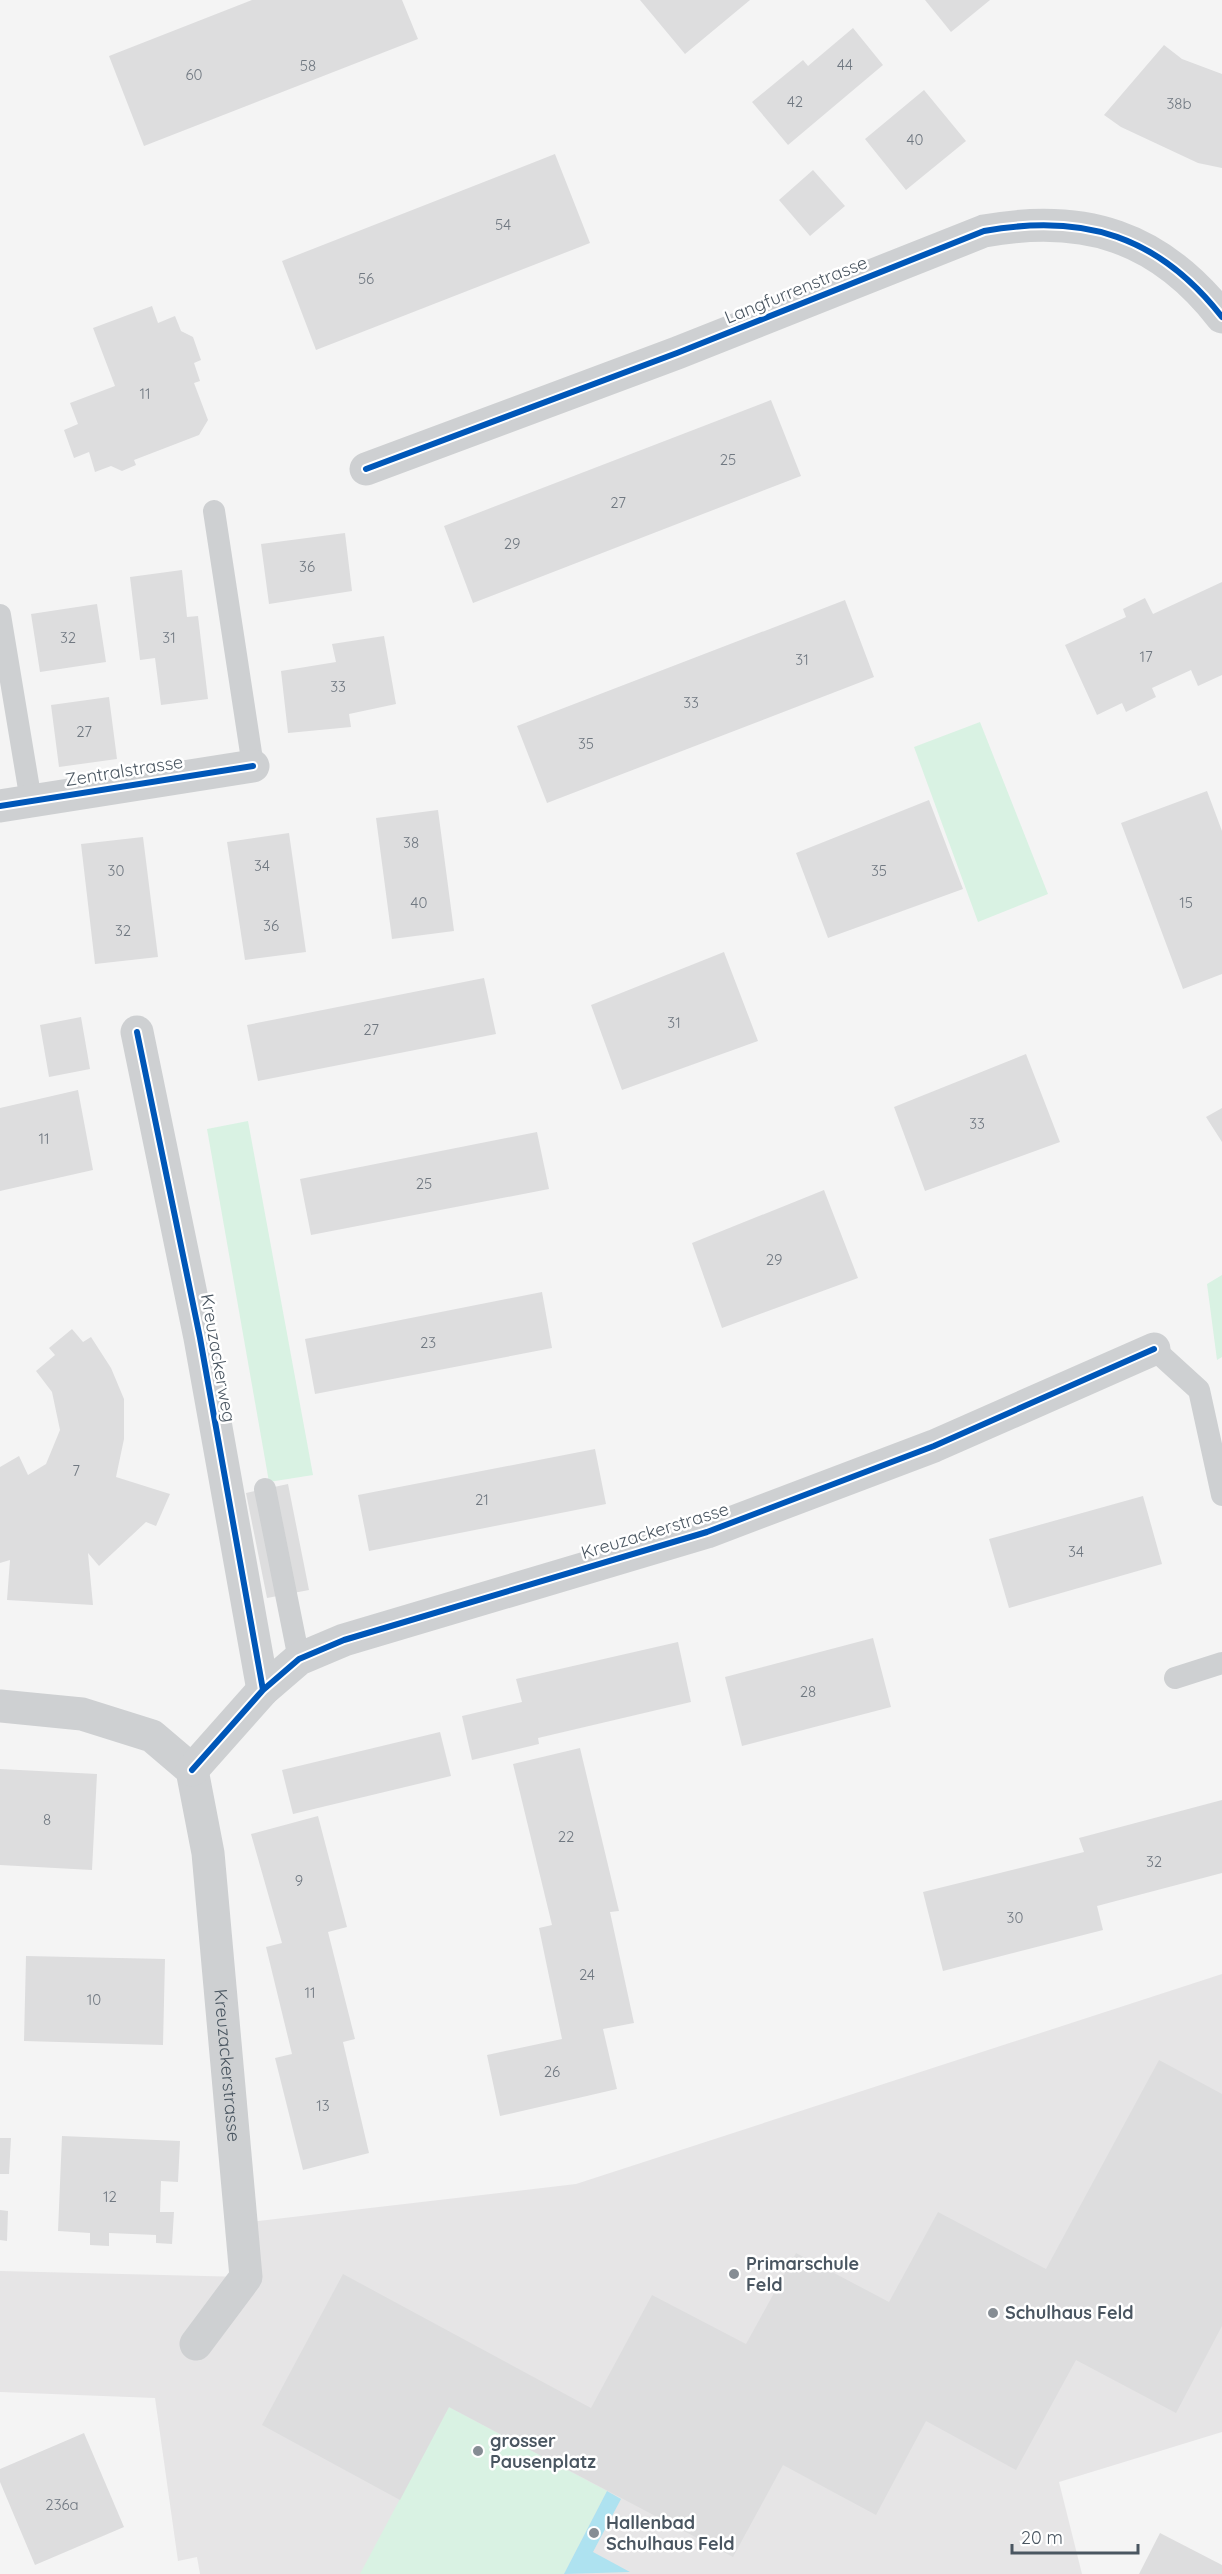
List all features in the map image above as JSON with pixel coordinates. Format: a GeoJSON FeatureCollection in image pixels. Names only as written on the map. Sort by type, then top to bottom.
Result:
{"type":"FeatureCollection","features":[{"type":"Feature","properties":{"kind":"street","name":"Langfurrenstrasse"},"geometry":{"type":"LineString","coordinates":[[366,469],[695,346],[984,231],[1052,224],[1084,227],[1117,236],[1147,249],[1177,270],[1206,297],[1222,317]]}},
{"type":"Feature","properties":{"kind":"street","name":"Zentralstrasse"},"geometry":{"type":"LineString","coordinates":[[15,804],[253,766]]}},
{"type":"Feature","properties":{"kind":"street","name":"Kreuzackerweg"},"geometry":{"type":"LineString","coordinates":[[137,1032],[198,1327],[263,1690]]}},
{"type":"Feature","properties":{"kind":"street","name":"Kreuzackerstrasse"},"geometry":{"type":"LineString","coordinates":[[196,2343],[246,2277],[208,1853],[192,1770],[263,1690],[299,1659],[344,1640],[707,1532],[934,1446],[1154,1349]]}},
{"type":"Feature","properties":{"kind":"street"},"geometry":{"type":"LineString","coordinates":[[0,1706],[82,1714],[152,1736],[192,1770]]}},
{"type":"Feature","properties":{"kind":"lane"},"geometry":{"type":"LineString","coordinates":[[214,511],[253,766]]}},
{"type":"Feature","properties":{"kind":"lane"},"geometry":{"type":"LineString","coordinates":[[0,615],[15,804]]}},
{"type":"Feature","properties":{"kind":"lane"},"geometry":{"type":"LineString","coordinates":[[1154,1349],[1199,1390],[1222,1495]]}},
{"type":"Feature","properties":{"kind":"lane"},"geometry":{"type":"LineString","coordinates":[[265,1489],[299,1659]]}},
{"type":"Feature","properties":{"kind":"lane"},"geometry":{"type":"LineString","coordinates":[[1175,1678],[1222,1663]]}},
{"type":"Feature","properties":{"kind":"shaded area","name":"Primarschule Feld"},"geometry":{"type":"Polygon","coordinates":[[[1222,1974],[1222,2432],[1059,2482],[1082,2574],[200,2574],[197,2557],[178,2561],[155,2398],[0,2392],[0,2271],[245,2277],[242,2223],[576,2184],[1222,1974]]]}},
{"type":"Feature","properties":{"kind":"green space"},"geometry":{"type":"Polygon","coordinates":[[[980,722],[1048,894],[978,922],[914,747],[980,722]]]}},
{"type":"Feature","properties":{"kind":"green space"},"geometry":{"type":"Polygon","coordinates":[[[248,1121],[313,1475],[269,1482],[207,1129],[248,1121]]]}},
{"type":"Feature","properties":{"kind":"green space"},"geometry":{"type":"Polygon","coordinates":[[[1222,1275],[1222,1357],[1217,1360],[1207,1284],[1222,1275]]]}},
{"type":"Feature","properties":{"kind":"green space","name":"grosser Pausenplatz"},"geometry":{"type":"Polygon","coordinates":[[[449,2407],[607,2491],[564,2574],[360,2574],[449,2407]]]}},
{"type":"Feature","properties":{"kind":"water","name":"Hallenbad Schulhaus Feld"},"geometry":{"type":"Polygon","coordinates":[[[607,2491],[621,2499],[593,2552],[630,2572],[564,2574],[607,2491]]]}},
{"type":"Feature","properties":{"kind":"building"},"geometry":{"type":"Polygon","coordinates":[[[252,0],[402,0],[418,39],[144,146],[109,56],[252,0]]]}},
{"type":"Feature","properties":{"kind":"building"},"geometry":{"type":"Polygon","coordinates":[[[640,0],[750,0],[685,54],[640,0]]]}},
{"type":"Feature","properties":{"kind":"building"},"geometry":{"type":"Polygon","coordinates":[[[925,0],[990,0],[951,32],[925,0]]]}},
{"type":"Feature","properties":{"kind":"building"},"geometry":{"type":"Polygon","coordinates":[[[853,28],[883,65],[788,145],[752,102],[803,60],[808,66],[853,28]]]}},
{"type":"Feature","properties":{"kind":"building"},"geometry":{"type":"Polygon","coordinates":[[[1164,45],[1182,59],[1222,74],[1222,168],[1198,163],[1121,127],[1104,115],[1164,45]]]}},
{"type":"Feature","properties":{"kind":"building"},"geometry":{"type":"Polygon","coordinates":[[[924,90],[966,141],[906,190],[865,139],[924,90]]]}},
{"type":"Feature","properties":{"kind":"building"},"geometry":{"type":"Polygon","coordinates":[[[555,154],[590,243],[316,350],[282,261],[555,154]]]}},
{"type":"Feature","properties":{"kind":"building"},"geometry":{"type":"Polygon","coordinates":[[[813,170],[845,206],[810,236],[779,200],[813,170]]]}},
{"type":"Feature","properties":{"kind":"building"},"geometry":{"type":"Polygon","coordinates":[[[152,306],[158,323],[175,316],[181,331],[193,337],[201,360],[194,363],[200,381],[194,383],[208,420],[199,435],[134,460],[136,465],[122,471],[111,466],[95,472],[89,452],[74,458],[64,430],[78,424],[70,403],[115,386],[93,328],[152,306]]]}},
{"type":"Feature","properties":{"kind":"building"},"geometry":{"type":"Polygon","coordinates":[[[771,400],[801,476],[473,603],[444,526],[771,400]]]}},
{"type":"Feature","properties":{"kind":"building"},"geometry":{"type":"Polygon","coordinates":[[[345,533],[352,591],[269,604],[261,544],[345,533]]]}},
{"type":"Feature","properties":{"kind":"building"},"geometry":{"type":"Polygon","coordinates":[[[182,570],[187,617],[198,616],[208,699],[161,705],[155,658],[140,660],[130,577],[182,570]]]}},
{"type":"Feature","properties":{"kind":"building"},"geometry":{"type":"Polygon","coordinates":[[[1222,582],[1222,675],[1198,686],[1191,670],[1152,688],[1156,697],[1126,712],[1122,703],[1097,715],[1065,645],[1126,617],[1123,609],[1145,598],[1153,614],[1222,582]]]}},
{"type":"Feature","properties":{"kind":"building"},"geometry":{"type":"Polygon","coordinates":[[[845,600],[874,677],[547,803],[517,726],[845,600]]]}},
{"type":"Feature","properties":{"kind":"building"},"geometry":{"type":"Polygon","coordinates":[[[97,604],[106,662],[40,672],[31,614],[97,604]]]}},
{"type":"Feature","properties":{"kind":"building"},"geometry":{"type":"Polygon","coordinates":[[[384,636],[396,704],[349,714],[351,727],[288,733],[281,671],[336,662],[332,644],[384,636]]]}},
{"type":"Feature","properties":{"kind":"building"},"geometry":{"type":"Polygon","coordinates":[[[109,697],[117,759],[59,767],[51,705],[109,697]]]}},
{"type":"Feature","properties":{"kind":"building"},"geometry":{"type":"Polygon","coordinates":[[[1207,791],[1222,831],[1222,974],[1183,989],[1121,823],[1207,791]]]}},
{"type":"Feature","properties":{"kind":"building"},"geometry":{"type":"Polygon","coordinates":[[[929,800],[963,889],[828,938],[796,853],[929,800]]]}},
{"type":"Feature","properties":{"kind":"building"},"geometry":{"type":"Polygon","coordinates":[[[438,810],[454,931],[392,939],[376,818],[438,810]]]}},
{"type":"Feature","properties":{"kind":"building"},"geometry":{"type":"Polygon","coordinates":[[[289,833],[306,952],[245,960],[227,842],[289,833]]]}},
{"type":"Feature","properties":{"kind":"building"},"geometry":{"type":"Polygon","coordinates":[[[143,837],[158,957],[95,964],[81,844],[143,837]]]}},
{"type":"Feature","properties":{"kind":"building"},"geometry":{"type":"Polygon","coordinates":[[[724,952],[758,1041],[622,1090],[591,1005],[724,952]]]}},
{"type":"Feature","properties":{"kind":"building"},"geometry":{"type":"Polygon","coordinates":[[[484,978],[496,1034],[258,1081],[247,1025],[484,978]]]}},
{"type":"Feature","properties":{"kind":"building"},"geometry":{"type":"Polygon","coordinates":[[[81,1017],[90,1069],[49,1077],[40,1025],[81,1017]]]}},
{"type":"Feature","properties":{"kind":"building"},"geometry":{"type":"Polygon","coordinates":[[[1026,1054],[1060,1142],[925,1191],[894,1107],[1026,1054]]]}},
{"type":"Feature","properties":{"kind":"building"},"geometry":{"type":"Polygon","coordinates":[[[78,1090],[93,1170],[0,1191],[0,1108],[78,1090]]]}},
{"type":"Feature","properties":{"kind":"building"},"geometry":{"type":"Polygon","coordinates":[[[1222,1108],[1222,1142],[1206,1117],[1222,1108]]]}},
{"type":"Feature","properties":{"kind":"building"},"geometry":{"type":"Polygon","coordinates":[[[537,1132],[549,1189],[311,1235],[300,1179],[537,1132]]]}},
{"type":"Feature","properties":{"kind":"building"},"geometry":{"type":"Polygon","coordinates":[[[824,1190],[858,1278],[722,1328],[692,1243],[824,1190]]]}},
{"type":"Feature","properties":{"kind":"building"},"geometry":{"type":"Polygon","coordinates":[[[542,1292],[552,1348],[315,1394],[305,1339],[542,1292]]]}},
{"type":"Feature","properties":{"kind":"building"},"geometry":{"type":"Polygon","coordinates":[[[72,1329],[83,1342],[91,1337],[111,1368],[124,1399],[124,1439],[116,1477],[170,1494],[156,1526],[146,1522],[99,1566],[88,1553],[93,1605],[7,1600],[10,1560],[0,1563],[0,1467],[19,1456],[28,1475],[46,1464],[60,1430],[52,1392],[36,1371],[55,1355],[49,1348],[72,1329]]]}},
{"type":"Feature","properties":{"kind":"building"},"geometry":{"type":"Polygon","coordinates":[[[595,1449],[606,1504],[369,1551],[358,1495],[595,1449]]]}},
{"type":"Feature","properties":{"kind":"building"},"geometry":{"type":"Polygon","coordinates":[[[288,1484],[309,1590],[267,1598],[246,1493],[288,1484]]]}},
{"type":"Feature","properties":{"kind":"building"},"geometry":{"type":"Polygon","coordinates":[[[1143,1496],[1162,1564],[1009,1608],[989,1539],[1143,1496]]]}},
{"type":"Feature","properties":{"kind":"building"},"geometry":{"type":"Polygon","coordinates":[[[873,1638],[891,1707],[742,1746],[725,1677],[873,1638]]]}},
{"type":"Feature","properties":{"kind":"building"},"geometry":{"type":"Polygon","coordinates":[[[678,1642],[691,1702],[538,1738],[539,1744],[472,1760],[462,1716],[522,1702],[516,1679],[678,1642]]]}},
{"type":"Feature","properties":{"kind":"building"},"geometry":{"type":"Polygon","coordinates":[[[440,1732],[451,1776],[293,1814],[282,1770],[440,1732]]]}},
{"type":"Feature","properties":{"kind":"building"},"geometry":{"type":"Polygon","coordinates":[[[580,1748],[619,1911],[610,1912],[634,2023],[603,2029],[617,2089],[500,2116],[487,2055],[562,2039],[539,1928],[552,1925],[513,1764],[580,1748]]]}},
{"type":"Feature","properties":{"kind":"building"},"geometry":{"type":"Polygon","coordinates":[[[0,1769],[97,1774],[92,1870],[0,1865],[0,1769]]]}},
{"type":"Feature","properties":{"kind":"building"},"geometry":{"type":"Polygon","coordinates":[[[1222,1800],[1222,1873],[1097,1906],[1103,1930],[943,1971],[923,1892],[1084,1852],[1079,1838],[1222,1800]]]}},
{"type":"Feature","properties":{"kind":"building"},"geometry":{"type":"Polygon","coordinates":[[[318,1816],[347,1927],[328,1932],[355,2039],[343,2042],[369,2153],[303,2170],[275,2058],[292,2054],[266,1947],[282,1943],[251,1834],[318,1816]]]}},
{"type":"Feature","properties":{"kind":"building"},"geometry":{"type":"Polygon","coordinates":[[[26,1956],[165,1959],[163,2045],[24,2041],[26,1956]]]}},
{"type":"Feature","properties":{"kind":"building","name":"Schulhaus Feld"},"geometry":{"type":"Polygon","coordinates":[[[1159,2060],[1222,2094],[1222,2326],[1176,2413],[1076,2360],[1016,2470],[926,2421],[876,2515],[783,2465],[733,2557],[449,2407],[400,2500],[262,2425],[343,2274],[591,2408],[652,2295],[746,2344],[796,2253],[889,2302],[938,2212],[1046,2269],[1159,2060]]]}},
{"type":"Feature","properties":{"kind":"building"},"geometry":{"type":"Polygon","coordinates":[[[62,2136],[180,2141],[178,2182],[161,2181],[160,2212],[174,2212],[172,2244],[156,2243],[156,2235],[109,2233],[109,2246],[90,2245],[90,2233],[58,2231],[62,2136]]]}},
{"type":"Feature","properties":{"kind":"building"},"geometry":{"type":"Polygon","coordinates":[[[0,2138],[11,2138],[9,2174],[0,2174],[0,2138]]]}},
{"type":"Feature","properties":{"kind":"building"},"geometry":{"type":"Polygon","coordinates":[[[0,2210],[8,2211],[7,2241],[0,2240],[0,2210]]]}},
{"type":"Feature","properties":{"kind":"building"},"geometry":{"type":"Polygon","coordinates":[[[84,2433],[124,2527],[35,2565],[0,2482],[0,2469],[84,2433]]]}},
{"type":"Feature","properties":{"kind":"building"},"geometry":{"type":"Polygon","coordinates":[[[1160,2533],[1222,2565],[1222,2574],[1139,2574],[1160,2533]]]}},
{"type":"Feature","properties":{"kind":"cycle path"},"geometry":{"type":"LineString","coordinates":[[366,469],[677,353],[984,231],[1020,226],[1055,225],[1087,229],[1117,237],[1145,249],[1172,267],[1198,289],[1222,317]]}},
{"type":"Feature","properties":{"kind":"cycle path"},"geometry":{"type":"LineString","coordinates":[[0,806],[253,766]]}},
{"type":"Feature","properties":{"kind":"cycle path"},"geometry":{"type":"LineString","coordinates":[[137,1032],[200,1338],[263,1690]]}},
{"type":"Feature","properties":{"kind":"cycle path"},"geometry":{"type":"LineString","coordinates":[[192,1770],[263,1690],[299,1659],[344,1640],[707,1532],[934,1446],[1154,1349]]}},
{"type":"Feature","properties":{"kind":"place","name":"Primarschule Feld"},"geometry":{"type":"Point","coordinates":[734,2274]}},
{"type":"Feature","properties":{"kind":"place","name":"Schulhaus Feld"},"geometry":{"type":"Point","coordinates":[993,2313]}},
{"type":"Feature","properties":{"kind":"place","name":"grosser Pausenplatz"},"geometry":{"type":"Point","coordinates":[478,2451]}},
{"type":"Feature","properties":{"kind":"place","name":"Hallenbad Schulhaus Feld"},"geometry":{"type":"Point","coordinates":[594,2533]}}]}
